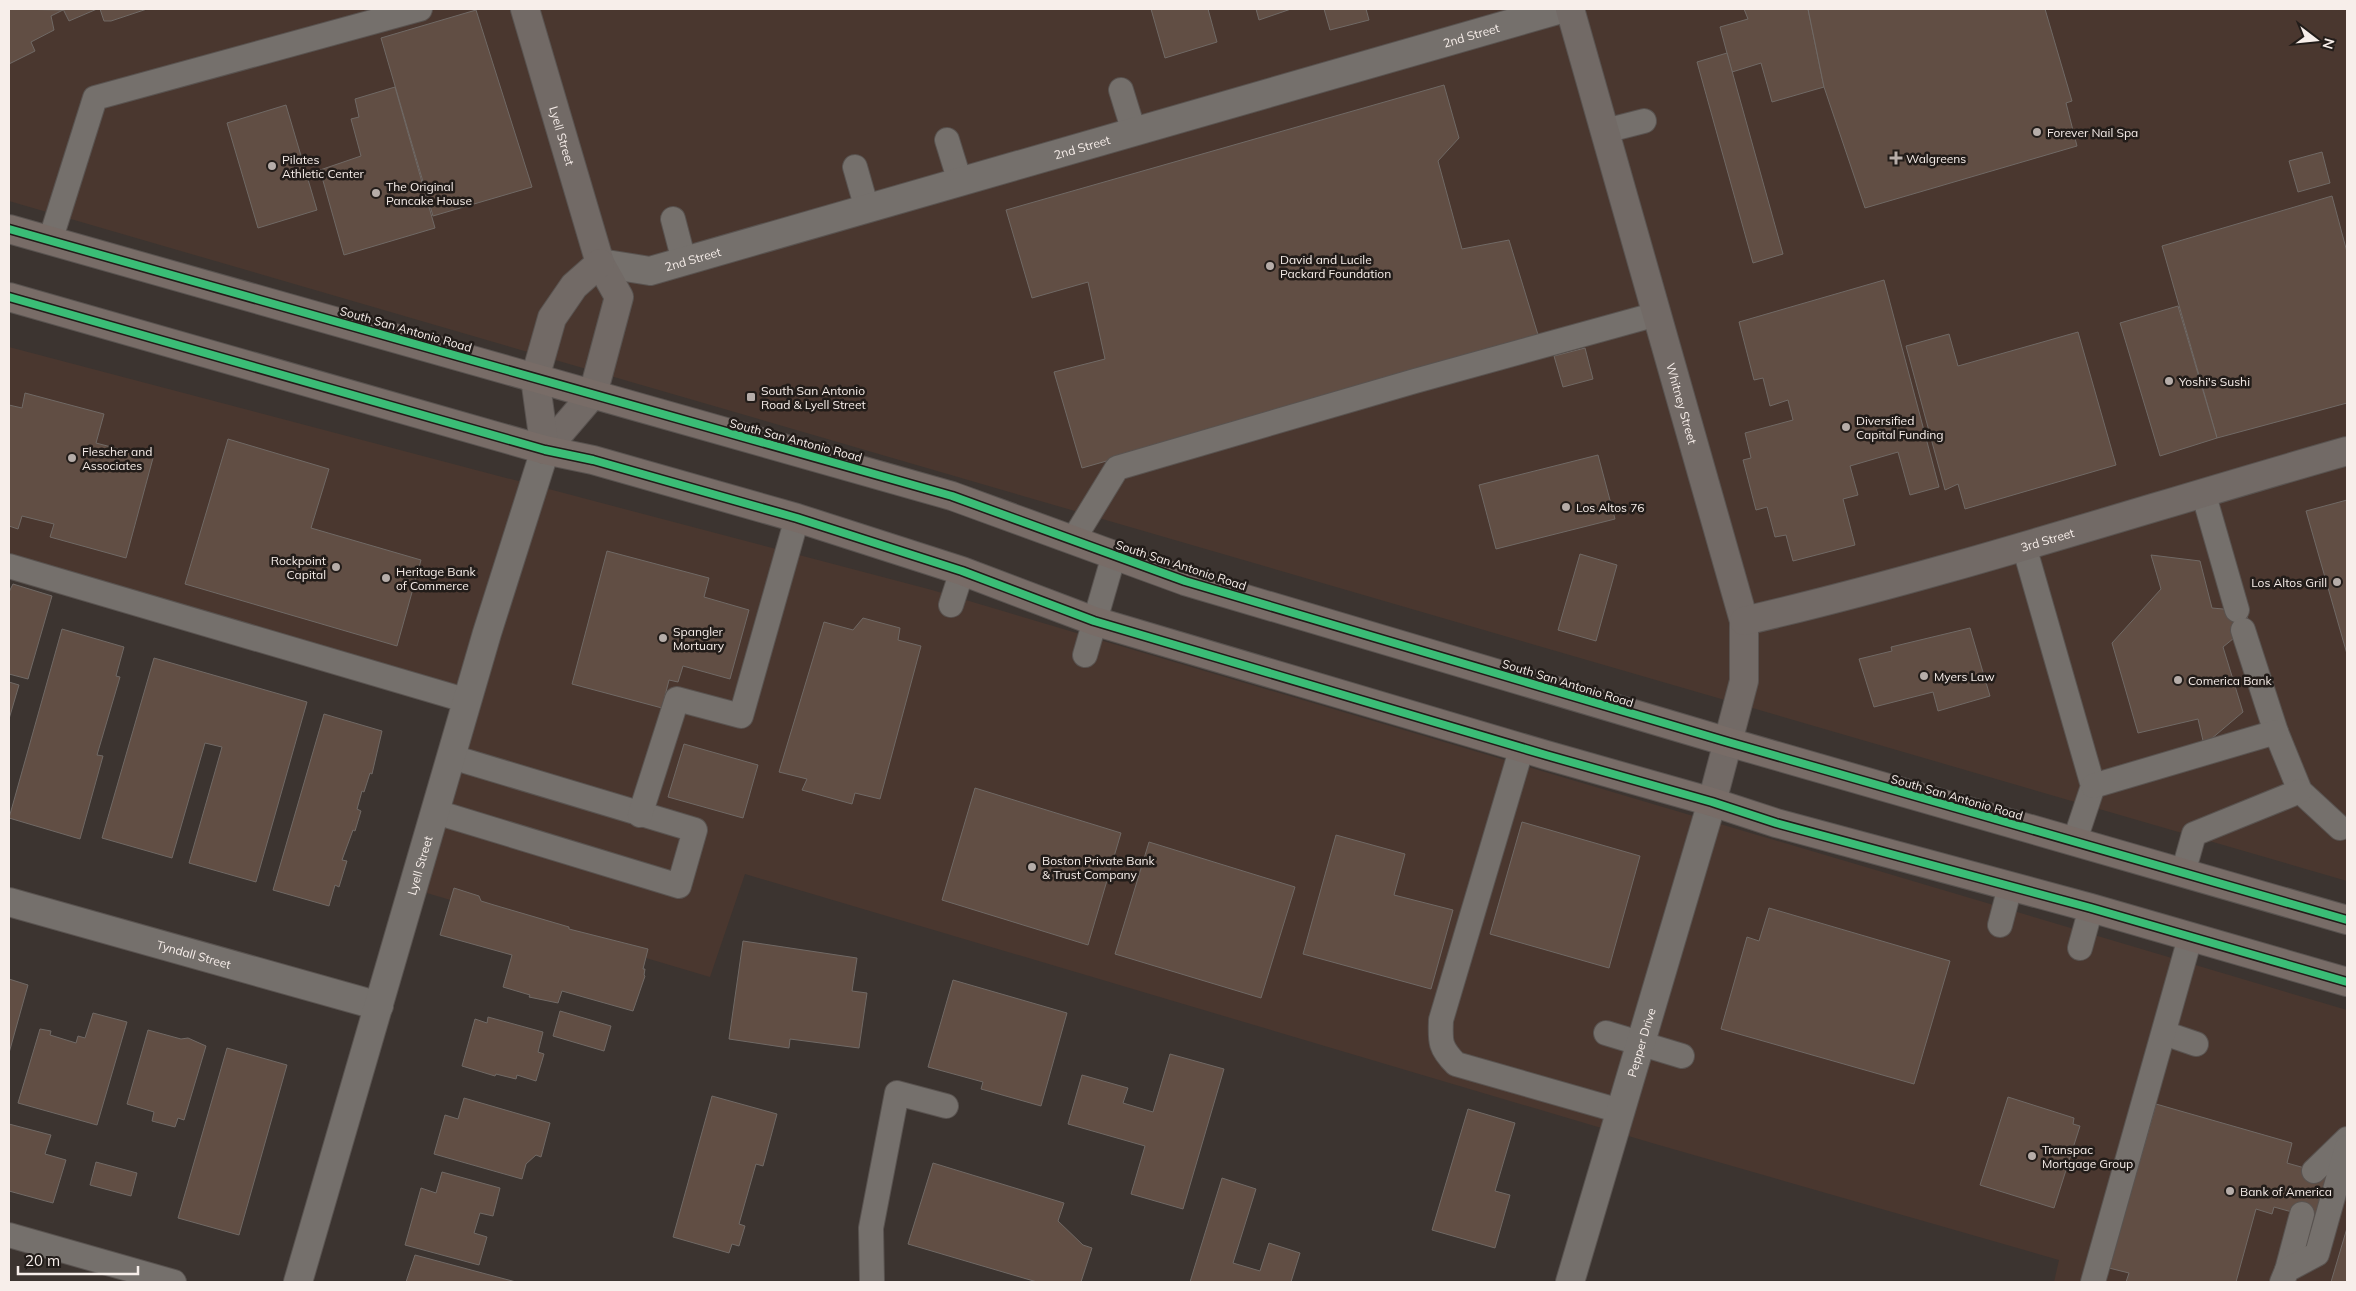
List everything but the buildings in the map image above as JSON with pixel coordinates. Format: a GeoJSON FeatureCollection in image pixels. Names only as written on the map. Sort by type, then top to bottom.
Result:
{"type":"FeatureCollection","features":[{"type":"Feature","properties":{"kind":"main road","name":"South San Antonio Road"},"geometry":{"type":"LineString","coordinates":[[9,229],[952,496],[1185,581],[2074,843],[2347,920]]}},
{"type":"Feature","properties":{"kind":"main road"},"geometry":{"type":"LineString","coordinates":[[9,297],[545,450],[593,460],[797,518],[962,571],[1094,621],[1712,802],[1776,823],[2091,908],[2347,982]]}},
{"type":"Feature","properties":{"kind":"street","name":"Lyell Street"},"geometry":{"type":"LineString","coordinates":[[298,1282],[468,701],[545,450],[593,394],[619,296],[600,263],[525,9]]}},
{"type":"Feature","properties":{"kind":"street","name":"2nd Street"},"geometry":{"type":"LineString","coordinates":[[600,263],[650,271],[1561,9]]}},
{"type":"Feature","properties":{"kind":"street","name":"Whitney Street"},"geometry":{"type":"LineString","coordinates":[[1570,9],[1744,621],[1744,681],[1712,802]]}},
{"type":"Feature","properties":{"kind":"street","name":"Lyell Street"},"geometry":{"type":"LineString","coordinates":[[545,450],[535,378],[552,318],[574,286],[600,263]]}},
{"type":"Feature","properties":{"kind":"street","name":"3rd Street"},"geometry":{"type":"LineString","coordinates":[[1744,621],[1796,610],[2024,546],[2347,451]]}},
{"type":"Feature","properties":{"kind":"street","name":"Pepper Drive"},"geometry":{"type":"LineString","coordinates":[[1570,1282],[1712,802]]}},
{"type":"Feature","properties":{"kind":"street","name":"Tyndall Street"},"geometry":{"type":"LineString","coordinates":[[9,902],[379,1006]]}},
{"type":"Feature","properties":{"kind":"lane"},"geometry":{"type":"LineString","coordinates":[[50,241],[95,98],[420,9]]}},
{"type":"Feature","properties":{"kind":"lane"},"geometry":{"type":"LineString","coordinates":[[1122,90],[1134,132]]}},
{"type":"Feature","properties":{"kind":"lane"},"geometry":{"type":"LineString","coordinates":[[1605,131],[1644,121]]}},
{"type":"Feature","properties":{"kind":"lane"},"geometry":{"type":"LineString","coordinates":[[947,140],[960,182]]}},
{"type":"Feature","properties":{"kind":"lane"},"geometry":{"type":"LineString","coordinates":[[855,167],[867,209]]}},
{"type":"Feature","properties":{"kind":"lane"},"geometry":{"type":"LineString","coordinates":[[673,219],[684,261]]}},
{"type":"Feature","properties":{"kind":"lane"},"geometry":{"type":"LineString","coordinates":[[1073,540],[1117,468],[1415,381],[1657,314]]}},
{"type":"Feature","properties":{"kind":"lane"},"geometry":{"type":"LineString","coordinates":[[2203,492],[2240,620],[2276,732],[2300,791],[2340,828]]}},
{"type":"Feature","properties":{"kind":"lane"},"geometry":{"type":"LineString","coordinates":[[640,815],[677,699],[741,716],[797,518]]}},
{"type":"Feature","properties":{"kind":"lane"},"geometry":{"type":"LineString","coordinates":[[2024,546],[2093,786],[2074,843]]}},
{"type":"Feature","properties":{"kind":"lane"},"geometry":{"type":"LineString","coordinates":[[1085,655],[1114,555]]}},
{"type":"Feature","properties":{"kind":"lane"},"geometry":{"type":"LineString","coordinates":[[9,566],[468,701]]}},
{"type":"Feature","properties":{"kind":"lane"},"geometry":{"type":"LineString","coordinates":[[951,605],[962,571]]}},
{"type":"Feature","properties":{"kind":"lane"},"geometry":{"type":"LineString","coordinates":[[2093,786],[2276,732]]}},
{"type":"Feature","properties":{"kind":"lane"},"geometry":{"type":"LineString","coordinates":[[1522,747],[1441,1020],[1440,1036],[1443,1051],[1456,1064],[1620,1111]]}},
{"type":"Feature","properties":{"kind":"lane"},"geometry":{"type":"LineString","coordinates":[[436,812],[679,886],[696,830],[640,815],[452,756]]}},
{"type":"Feature","properties":{"kind":"lane"},"geometry":{"type":"LineString","coordinates":[[2183,873],[2194,834],[2300,791]]}},
{"type":"Feature","properties":{"kind":"lane"},"geometry":{"type":"LineString","coordinates":[[2000,925],[2010,887]]}},
{"type":"Feature","properties":{"kind":"lane"},"geometry":{"type":"LineString","coordinates":[[2080,948],[2091,908]]}},
{"type":"Feature","properties":{"kind":"lane"},"geometry":{"type":"LineString","coordinates":[[2093,1282],[2190,938]]}},
{"type":"Feature","properties":{"kind":"lane"},"geometry":{"type":"LineString","coordinates":[[1606,1033],[1682,1056]]}},
{"type":"Feature","properties":{"kind":"lane"},"geometry":{"type":"LineString","coordinates":[[2164,1034],[2196,1044]]}},
{"type":"Feature","properties":{"kind":"lane"},"geometry":{"type":"LineString","coordinates":[[872,1282],[871,1228],[897,1094],[946,1106]]}},
{"type":"Feature","properties":{"kind":"lane"},"geometry":{"type":"LineString","coordinates":[[2314,1170],[2347,1139]]}},
{"type":"Feature","properties":{"kind":"lane"},"geometry":{"type":"LineString","coordinates":[[2285,1276],[2317,1254],[2347,1147]]}},
{"type":"Feature","properties":{"kind":"lane"},"geometry":{"type":"LineString","coordinates":[[2285,1276],[2302,1214]]}},
{"type":"Feature","properties":{"kind":"lane"},"geometry":{"type":"LineString","coordinates":[[9,1235],[174,1282]]}},
{"type":"Feature","properties":{"kind":"shaded area"},"geometry":{"type":"Polygon","coordinates":[[[9,9],[2347,9],[2347,881],[9,201],[9,9]]]}},
{"type":"Feature","properties":{"kind":"shaded area"},"geometry":{"type":"Polygon","coordinates":[[[9,347],[932,590],[2347,1010],[2347,1282],[2054,1282],[2059,1260],[1652,1143],[745,874],[710,977],[410,888],[466,692],[9,555],[9,347]]]}},
{"type":"Feature","properties":{"kind":"cycle path"},"geometry":{"type":"LineString","coordinates":[[9,229],[952,496],[1185,581],[1728,742],[2347,920]]}},
{"type":"Feature","properties":{"kind":"cycle path"},"geometry":{"type":"LineString","coordinates":[[9,297],[545,450],[593,460],[797,518],[962,571],[1094,621],[1546,755],[1712,802],[1776,823],[2091,908],[2347,982]]}},
{"type":"Feature","properties":{"kind":"place","name":"Forever Nail Spa"},"geometry":{"type":"Point","coordinates":[2037,132]}},
{"type":"Feature","properties":{"kind":"place","name":"Walgreens"},"geometry":{"type":"Point","coordinates":[1896,158]}},
{"type":"Feature","properties":{"kind":"place","name":"Pilates Athletic Center"},"geometry":{"type":"Point","coordinates":[272,166]}},
{"type":"Feature","properties":{"kind":"place","name":"The Original Pancake House"},"geometry":{"type":"Point","coordinates":[376,193]}},
{"type":"Feature","properties":{"kind":"place","name":"David and Lucile Packard Foundation"},"geometry":{"type":"Point","coordinates":[1270,266]}},
{"type":"Feature","properties":{"kind":"place","name":"Yoshi's Sushi"},"geometry":{"type":"Point","coordinates":[2169,381]}},
{"type":"Feature","properties":{"kind":"place","name":"South San Antonio Road & Lyell Street"},"geometry":{"type":"Point","coordinates":[751,397]}},
{"type":"Feature","properties":{"kind":"place","name":"Diversified Capital Funding"},"geometry":{"type":"Point","coordinates":[1846,427]}},
{"type":"Feature","properties":{"kind":"place","name":"Flescher and Associates"},"geometry":{"type":"Point","coordinates":[72,458]}},
{"type":"Feature","properties":{"kind":"place","name":"Los Altos 76"},"geometry":{"type":"Point","coordinates":[1566,507]}},
{"type":"Feature","properties":{"kind":"place","name":"Rockpoint Capital"},"geometry":{"type":"Point","coordinates":[336,567]}},
{"type":"Feature","properties":{"kind":"place","name":"Heritage Bank of Commerce"},"geometry":{"type":"Point","coordinates":[386,578]}},
{"type":"Feature","properties":{"kind":"place","name":"Los Altos Grill"},"geometry":{"type":"Point","coordinates":[2337,582]}},
{"type":"Feature","properties":{"kind":"place","name":"Spangler Mortuary"},"geometry":{"type":"Point","coordinates":[663,638]}},
{"type":"Feature","properties":{"kind":"place","name":"Myers Law"},"geometry":{"type":"Point","coordinates":[1924,676]}},
{"type":"Feature","properties":{"kind":"place","name":"Comerica Bank"},"geometry":{"type":"Point","coordinates":[2178,680]}},
{"type":"Feature","properties":{"kind":"place","name":"Boston Private Bank & Trust Company"},"geometry":{"type":"Point","coordinates":[1032,867]}},
{"type":"Feature","properties":{"kind":"place","name":"Transpac Mortgage Group"},"geometry":{"type":"Point","coordinates":[2032,1156]}},
{"type":"Feature","properties":{"kind":"place","name":"Bank of America"},"geometry":{"type":"Point","coordinates":[2230,1191]}}]}
